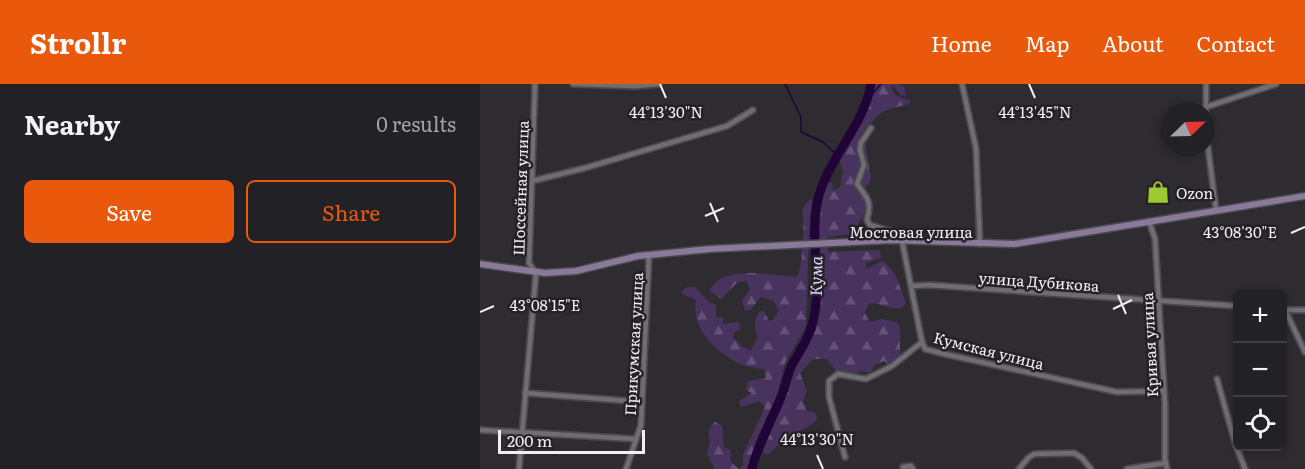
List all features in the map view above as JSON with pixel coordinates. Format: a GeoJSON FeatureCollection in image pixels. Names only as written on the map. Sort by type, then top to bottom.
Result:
{"type":"FeatureCollection","features":[{"type":"Feature","properties":{"kind":"main road","name":"Мостовая улица"},"geometry":{"type":"LineString","coordinates":[[480,264],[536,273],[576,271],[649,255],[710,249],[891,240],[1014,244],[1305,196]]}},
{"type":"Feature","properties":{"kind":"street","name":"Шоссейная улица"},"geometry":{"type":"LineString","coordinates":[[519,469],[536,273],[530,263],[535,84]]}},
{"type":"Feature","properties":{"kind":"street"},"geometry":{"type":"LineString","coordinates":[[573,84],[659,84]]}},
{"type":"Feature","properties":{"kind":"street"},"geometry":{"type":"LineString","coordinates":[[962,84],[976,148],[980,244]]}},
{"type":"Feature","properties":{"kind":"street"},"geometry":{"type":"LineString","coordinates":[[1206,84],[1206,102]]}},
{"type":"Feature","properties":{"kind":"street"},"geometry":{"type":"LineString","coordinates":[[1215,104],[1276,84]]}},
{"type":"Feature","properties":{"kind":"street"},"geometry":{"type":"LineString","coordinates":[[532,181],[585,168],[727,126],[753,110]]}},
{"type":"Feature","properties":{"kind":"street"},"geometry":{"type":"LineString","coordinates":[[871,128],[861,143],[860,150],[864,165],[857,184],[868,199],[870,209],[867,220],[870,225],[897,232],[902,241],[922,342]]}},
{"type":"Feature","properties":{"kind":"street"},"geometry":{"type":"LineString","coordinates":[[1209,156],[1216,210]]}},
{"type":"Feature","properties":{"kind":"street","name":"Кривая улица"},"geometry":{"type":"LineString","coordinates":[[1149,221],[1155,239],[1166,466]]}},
{"type":"Feature","properties":{"kind":"street","name":"Прикумская улица"},"geometry":{"type":"LineString","coordinates":[[626,469],[640,425],[649,255]]}},
{"type":"Feature","properties":{"kind":"street","name":"улица Дубикова"},"geometry":{"type":"LineString","coordinates":[[911,286],[929,285],[1233,306]]}},
{"type":"Feature","properties":{"kind":"street"},"geometry":{"type":"LineString","coordinates":[[1287,310],[1305,310]]}},
{"type":"Feature","properties":{"kind":"street"},"geometry":{"type":"LineString","coordinates":[[1287,316],[1305,352]]}},
{"type":"Feature","properties":{"kind":"street","name":"Кумская улица"},"geometry":{"type":"LineString","coordinates":[[845,457],[829,397],[829,381],[838,374],[866,379],[892,366],[922,342],[925,349],[940,353],[1117,392],[1164,391]]}},
{"type":"Feature","properties":{"kind":"street"},"geometry":{"type":"LineString","coordinates":[[1217,379],[1235,443],[1245,469]]}},
{"type":"Feature","properties":{"kind":"street"},"geometry":{"type":"LineString","coordinates":[[525,393],[642,402]]}},
{"type":"Feature","properties":{"kind":"street"},"geometry":{"type":"LineString","coordinates":[[480,430],[636,439]]}},
{"type":"Feature","properties":{"kind":"street"},"geometry":{"type":"LineString","coordinates":[[1019,469],[1034,454],[1074,453],[1082,458],[1091,469]]}},
{"type":"Feature","properties":{"kind":"street"},"geometry":{"type":"LineString","coordinates":[[903,467],[911,466],[912,469]]}},
{"type":"Feature","properties":{"kind":"street"},"geometry":{"type":"LineString","coordinates":[[1127,469],[1166,466]]}},
{"type":"Feature","properties":{"kind":"green space"},"geometry":{"type":"Polygon","coordinates":[[[875,84],[900,84],[904,87],[906,96],[901,95],[893,86],[891,87],[895,95],[911,101],[909,104],[882,112],[864,133],[871,180],[861,194],[866,204],[865,209],[851,234],[827,237],[828,252],[880,250],[881,258],[866,263],[866,269],[882,261],[887,265],[897,280],[906,303],[902,308],[898,308],[869,303],[865,313],[870,322],[882,319],[898,323],[900,357],[889,365],[884,361],[875,365],[871,372],[861,371],[856,374],[837,372],[827,359],[813,359],[800,373],[807,391],[803,400],[807,411],[815,412],[817,418],[811,425],[782,441],[769,454],[764,454],[763,451],[789,388],[793,371],[816,330],[820,295],[818,230],[824,186],[828,182],[832,183],[833,191],[840,187],[843,171],[839,159],[864,117],[875,84]]]}},
{"type":"Feature","properties":{"kind":"green space"},"geometry":{"type":"Polygon","coordinates":[[[812,199],[806,327],[785,363],[777,395],[757,438],[747,469],[740,469],[743,465],[743,455],[765,407],[759,401],[741,407],[739,401],[752,393],[746,390],[748,381],[766,378],[764,369],[740,364],[714,346],[697,321],[696,300],[681,293],[686,287],[695,287],[709,302],[716,305],[716,318],[723,317],[723,324],[739,322],[740,330],[734,332],[733,337],[742,347],[751,350],[758,337],[755,324],[759,312],[764,311],[769,321],[773,320],[779,310],[773,301],[761,297],[750,310],[745,311],[742,300],[750,290],[747,281],[738,282],[721,299],[709,290],[720,279],[741,273],[797,277],[803,244],[802,210],[812,199]]]}},
{"type":"Feature","properties":{"kind":"green space"},"geometry":{"type":"Polygon","coordinates":[[[714,421],[722,426],[724,448],[730,449],[731,462],[739,469],[715,469],[707,454],[710,442],[708,433],[714,421]]]}},
{"type":"Feature","properties":{"kind":"waterway"},"geometry":{"type":"LineString","coordinates":[[785,84],[801,117],[801,132],[823,142],[837,155]]}},
{"type":"Feature","properties":{"kind":"waterway","name":"Кума"},"geometry":{"type":"LineString","coordinates":[[752,469],[791,367],[808,336],[814,314],[817,280],[815,229],[819,195],[824,180],[862,113],[871,84]]}},
{"type":"Feature","properties":{"kind":"waterway"},"geometry":{"type":"LineString","coordinates":[[869,98],[881,84]]}},
{"type":"Feature","properties":{"kind":"place","name":"Ozon"},"geometry":{"type":"Point","coordinates":[1158,192]}}]}
